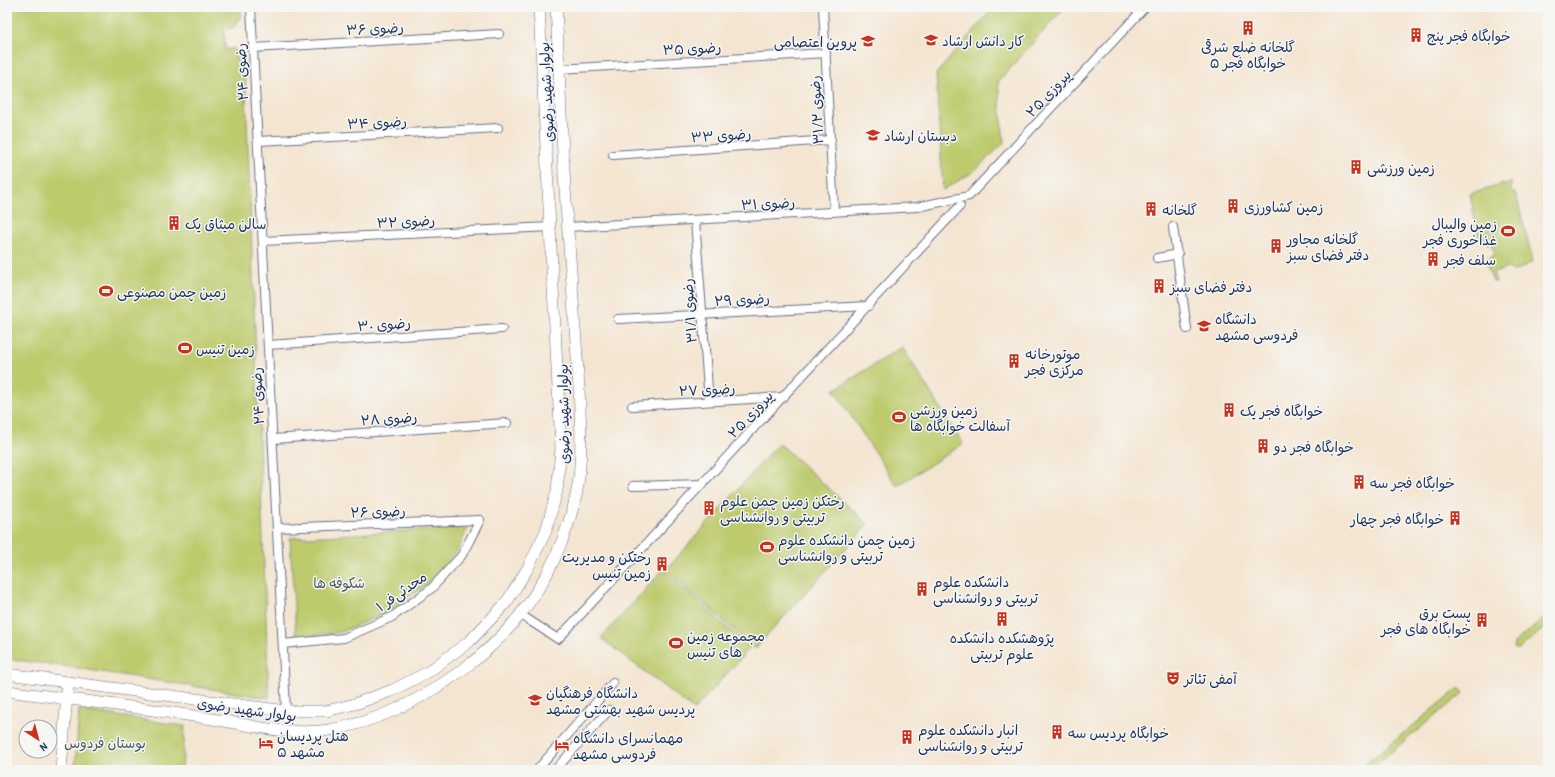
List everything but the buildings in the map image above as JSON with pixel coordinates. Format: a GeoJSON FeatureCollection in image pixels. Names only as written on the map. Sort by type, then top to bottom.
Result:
{"type":"FeatureCollection","features":[{"type":"Feature","properties":{"kind":"street","name":"رضوی ۲۴"},"geometry":{"type":"LineString","coordinates":[[251,7],[286,711]]}},
{"type":"Feature","properties":{"kind":"street","name":"بولوار شهید رضوی"},"geometry":{"type":"LineString","coordinates":[[7,674],[221,701],[286,711],[326,711],[355,704],[393,690],[428,672],[470,641],[506,603],[528,568],[546,531],[557,491],[561,448],[539,7]]}},
{"type":"Feature","properties":{"kind":"street","name":"بولوار شهید رضوی"},"geometry":{"type":"LineString","coordinates":[[7,691],[218,720],[275,730],[295,732],[328,730],[361,723],[401,708],[438,688],[483,656],[522,615],[545,578],[564,538],[576,494],[581,449],[576,322],[568,227],[556,7]]}},
{"type":"Feature","properties":{"kind":"street","name":"رضوی ۳۱/۲"},"geometry":{"type":"LineString","coordinates":[[824,7],[834,212]]}},
{"type":"Feature","properties":{"kind":"street","name":"پیروزی ۲۵"},"geometry":{"type":"LineString","coordinates":[[969,196],[1145,7]]}},
{"type":"Feature","properties":{"kind":"street","name":"رضوی ۳۶"},"geometry":{"type":"LineString","coordinates":[[253,48],[499,34]]}},
{"type":"Feature","properties":{"kind":"street","name":"رضوی ۳۵"},"geometry":{"type":"LineString","coordinates":[[560,69],[826,53]]}},
{"type":"Feature","properties":{"kind":"street","name":"رضوی ۳۴"},"geometry":{"type":"LineString","coordinates":[[258,141],[498,128]]}},
{"type":"Feature","properties":{"kind":"street","name":"رضوی ۳۳"},"geometry":{"type":"LineString","coordinates":[[613,155],[831,140]]}},
{"type":"Feature","properties":{"kind":"street","name":"رضوی ۳۱"},"geometry":{"type":"LineString","coordinates":[[568,227],[917,207],[969,196]]}},
{"type":"Feature","properties":{"kind":"street","name":"پیروزی ۲۵"},"geometry":{"type":"LineString","coordinates":[[522,615],[558,639],[960,206]]}},
{"type":"Feature","properties":{"kind":"street","name":"رضوی ۳۱/۱"},"geometry":{"type":"LineString","coordinates":[[695,220],[709,402]]}},
{"type":"Feature","properties":{"kind":"street"},"geometry":{"type":"LineString","coordinates":[[551,227],[568,227]]}},
{"type":"Feature","properties":{"kind":"street","name":"رضوی ۳۲"},"geometry":{"type":"LineString","coordinates":[[263,241],[551,227]]}},
{"type":"Feature","properties":{"kind":"street"},"geometry":{"type":"LineString","coordinates":[[1173,227],[1178,254],[1187,329]]}},
{"type":"Feature","properties":{"kind":"street"},"geometry":{"type":"LineString","coordinates":[[1156,258],[1178,254]]}},
{"type":"Feature","properties":{"kind":"street","name":"رضوی ۲۹"},"geometry":{"type":"LineString","coordinates":[[618,319],[868,306]]}},
{"type":"Feature","properties":{"kind":"street","name":"رضوی ۳۰"},"geometry":{"type":"LineString","coordinates":[[268,344],[502,329]]}},
{"type":"Feature","properties":{"kind":"street","name":"رضوی ۲۷"},"geometry":{"type":"LineString","coordinates":[[632,406],[784,397]]}},
{"type":"Feature","properties":{"kind":"street","name":"رضوی ۲۸"},"geometry":{"type":"LineString","coordinates":[[273,439],[506,423]]}},
{"type":"Feature","properties":{"kind":"street"},"geometry":{"type":"LineString","coordinates":[[633,486],[702,484]]}},
{"type":"Feature","properties":{"kind":"street","name":"رضوی ۲۶"},"geometry":{"type":"LineString","coordinates":[[277,528],[480,520]]}},
{"type":"Feature","properties":{"kind":"street","name":"محدثی‌فر ۱"},"geometry":{"type":"LineString","coordinates":[[283,644],[344,638],[392,617],[432,588],[462,555],[480,520]]}},
{"type":"Feature","properties":{"kind":"street"},"geometry":{"type":"LineString","coordinates":[[61,770],[68,682]]}},
{"type":"Feature","properties":{"kind":"street"},"geometry":{"type":"LineString","coordinates":[[537,770],[613,683]]}},
{"type":"Feature","properties":{"kind":"street"},"geometry":{"type":"LineString","coordinates":[[555,770],[609,710]]}},
{"type":"Feature","properties":{"kind":"green space"},"geometry":{"type":"Polygon","coordinates":[[[7,7],[240,7],[241,17],[233,28],[224,29],[225,49],[235,49],[235,58],[239,58],[239,69],[245,69],[269,698],[70,667],[7,659],[7,7]]]}},
{"type":"Feature","properties":{"kind":"green space"},"geometry":{"type":"Polygon","coordinates":[[[994,7],[1065,7],[998,82],[1004,143],[973,172],[943,190],[936,74],[994,7]]]}},
{"type":"Feature","properties":{"kind":"green space","name":"زمین والیبال غذاخوری فجر"},"geometry":{"type":"Polygon","coordinates":[[[1511,182],[1511,192],[1516,194],[1533,262],[1514,271],[1508,268],[1493,272],[1496,282],[1493,282],[1486,263],[1494,254],[1492,245],[1479,239],[1470,194],[1511,182]]]}},
{"type":"Feature","properties":{"kind":"green space","name":"زمین ورزشی آسفالت خوابگاه ها"},"geometry":{"type":"Polygon","coordinates":[[[902,347],[963,444],[897,486],[834,390],[902,347]]]}},
{"type":"Feature","properties":{"kind":"green space","name":"زمین چمن دانشکده علوم تربیتی و روانشناسی"},"geometry":{"type":"Polygon","coordinates":[[[779,443],[868,524],[755,649],[666,570],[779,443]]]}},
{"type":"Feature","properties":{"kind":"green space","name":"شکوفه ها"},"geometry":{"type":"Polygon","coordinates":[[[468,527],[457,552],[426,585],[388,612],[341,632],[296,638],[290,538],[468,527]]]}},
{"type":"Feature","properties":{"kind":"green space","name":"مجموعه زمین های تنیس"},"geometry":{"type":"Polygon","coordinates":[[[663,570],[750,648],[694,710],[601,638],[663,570]]]}},
{"type":"Feature","properties":{"kind":"green space"},"geometry":{"type":"Polygon","coordinates":[[[1548,615],[1548,625],[1519,649],[1514,649],[1514,643],[1548,615]]]}},
{"type":"Feature","properties":{"kind":"green space"},"geometry":{"type":"Polygon","coordinates":[[[1458,689],[1463,691],[1462,694],[1369,770],[1358,770],[1458,689]]]}},
{"type":"Feature","properties":{"kind":"green space","name":"بوستان فردوس"},"geometry":{"type":"Polygon","coordinates":[[[79,710],[185,726],[182,770],[75,770],[79,710]]]}},
{"type":"Feature","properties":{"kind":"place","name":"گلخانه ضلع شرقی خوابگاه فجر ۵"},"geometry":{"type":"Point","coordinates":[1248,28]}},
{"type":"Feature","properties":{"kind":"place","name":"خوابگاه فجر پنج"},"geometry":{"type":"Point","coordinates":[1416,35]}},
{"type":"Feature","properties":{"kind":"place","name":"کار دانش ارشاد"},"geometry":{"type":"Point","coordinates":[931,40]}},
{"type":"Feature","properties":{"kind":"place","name":"پروین اعتصامی"},"geometry":{"type":"Point","coordinates":[868,41]}},
{"type":"Feature","properties":{"kind":"place","name":"دبستان ارشاد"},"geometry":{"type":"Point","coordinates":[873,135]}},
{"type":"Feature","properties":{"kind":"place","name":"زمین ورزشی"},"geometry":{"type":"Point","coordinates":[1356,167]}},
{"type":"Feature","properties":{"kind":"place","name":"زمین کشاورزی"},"geometry":{"type":"Point","coordinates":[1233,206]}},
{"type":"Feature","properties":{"kind":"place","name":"گلخانه"},"geometry":{"type":"Point","coordinates":[1151,209]}},
{"type":"Feature","properties":{"kind":"place","name":"سالن میثاق یک"},"geometry":{"type":"Point","coordinates":[174,223]}},
{"type":"Feature","properties":{"kind":"place","name":"زمین والیبال غذاخوری فجر"},"geometry":{"type":"Point","coordinates":[1508,231]}},
{"type":"Feature","properties":{"kind":"place","name":"گلخانه مجاور دفتر فضای سبز"},"geometry":{"type":"Point","coordinates":[1276,246]}},
{"type":"Feature","properties":{"kind":"place","name":"سلف فجر"},"geometry":{"type":"Point","coordinates":[1433,259]}},
{"type":"Feature","properties":{"kind":"place","name":"دفتر فضای سبز"},"geometry":{"type":"Point","coordinates":[1159,286]}},
{"type":"Feature","properties":{"kind":"place","name":"زمین چمن مصنوعی"},"geometry":{"type":"Point","coordinates":[106,291]}},
{"type":"Feature","properties":{"kind":"place","name":"دانشگاه فردوسی مشهد"},"geometry":{"type":"Point","coordinates":[1204,326]}},
{"type":"Feature","properties":{"kind":"place","name":"زمین تنیس"},"geometry":{"type":"Point","coordinates":[185,348]}},
{"type":"Feature","properties":{"kind":"place","name":"موتورخانه مرکزی فجر"},"geometry":{"type":"Point","coordinates":[1014,361]}},
{"type":"Feature","properties":{"kind":"place","name":"خوابگاه فجر یک"},"geometry":{"type":"Point","coordinates":[1229,410]}},
{"type":"Feature","properties":{"kind":"place","name":"زمین ورزشی آسفالت خوابگاه ها"},"geometry":{"type":"Point","coordinates":[899,417]}},
{"type":"Feature","properties":{"kind":"place","name":"خوابگاه فجر دو"},"geometry":{"type":"Point","coordinates":[1263,446]}},
{"type":"Feature","properties":{"kind":"place","name":"خوابگاه فجر سه"},"geometry":{"type":"Point","coordinates":[1359,482]}},
{"type":"Feature","properties":{"kind":"place","name":"رختکن زمین چمن علوم تربیتی و روانشناسی"},"geometry":{"type":"Point","coordinates":[709,508]}},
{"type":"Feature","properties":{"kind":"place","name":"خوابگاه فجر چهار"},"geometry":{"type":"Point","coordinates":[1455,518]}},
{"type":"Feature","properties":{"kind":"place","name":"زمین چمن دانشکده علوم تربیتی و روانشناسی"},"geometry":{"type":"Point","coordinates":[767,547]}},
{"type":"Feature","properties":{"kind":"place","name":"رختکن و مدیریت زمین تنیس"},"geometry":{"type":"Point","coordinates":[662,564]}},
{"type":"Feature","properties":{"kind":"place","name":"دانشکده علوم تربیتی و روانشناسی"},"geometry":{"type":"Point","coordinates":[922,589]}},
{"type":"Feature","properties":{"kind":"place","name":"پژوهشکده دانشکده علوم تربیتی"},"geometry":{"type":"Point","coordinates":[1002,619]}},
{"type":"Feature","properties":{"kind":"place","name":"پست برق خوابگاه های فجر"},"geometry":{"type":"Point","coordinates":[1482,620]}},
{"type":"Feature","properties":{"kind":"place","name":"مجموعه زمین های تنیس"},"geometry":{"type":"Point","coordinates":[676,643]}},
{"type":"Feature","properties":{"kind":"place","name":"آمفی تئاتر"},"geometry":{"type":"Point","coordinates":[1173,678]}},
{"type":"Feature","properties":{"kind":"place","name":"دانشگاه فرهنگیان پردیس شهید بهشتی مشهد"},"geometry":{"type":"Point","coordinates":[535,700]}},
{"type":"Feature","properties":{"kind":"place","name":"خوابگاه پردیس سه"},"geometry":{"type":"Point","coordinates":[1057,732]}},
{"type":"Feature","properties":{"kind":"place","name":"انبار دانشکده علوم تربیتی و روانشناسی"},"geometry":{"type":"Point","coordinates":[907,737]}},
{"type":"Feature","properties":{"kind":"place","name":"هتل پردیسان ۵ مشهد"},"geometry":{"type":"Point","coordinates":[266,743]}},
{"type":"Feature","properties":{"kind":"place","name":"مهمانسرای دانشگاه فردوسی مشهد"},"geometry":{"type":"Point","coordinates":[562,745]}}]}
